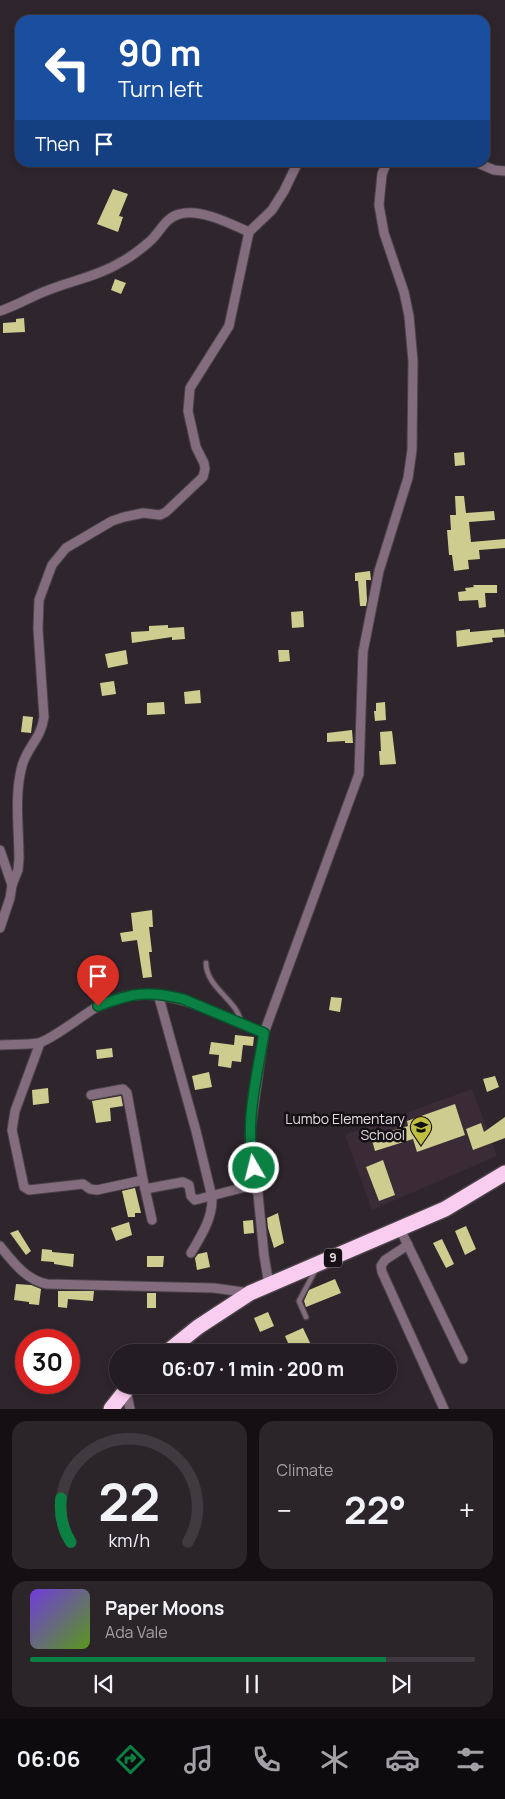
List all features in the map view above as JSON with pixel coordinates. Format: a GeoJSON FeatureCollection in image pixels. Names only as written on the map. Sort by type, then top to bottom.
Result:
{"type":"FeatureCollection","features":[{"type":"Feature","properties":{"kind":"highway","name":"9"},"geometry":{"type":"LineString","coordinates":[[177,1344],[198,1327],[250,1293],[445,1209],[505,1173]]}},
{"type":"Feature","properties":{"kind":"highway"},"geometry":{"type":"LineString","coordinates":[[110,1409],[122,1394]]}},
{"type":"Feature","properties":{"kind":"street"},"geometry":{"type":"LineString","coordinates":[[0,928],[18,870],[18,784],[22,765],[42,729],[44,718],[38,629],[39,600],[45,583],[52,565],[66,548],[124,516],[143,513],[160,515],[166,512],[203,477],[204,463],[196,447],[188,411],[190,388],[229,326],[249,232],[272,210],[296,167]]}},
{"type":"Feature","properties":{"kind":"street"},"geometry":{"type":"LineString","coordinates":[[269,1285],[257,1184],[250,1153],[250,1133],[264,1033],[360,774],[364,652],[379,571],[408,478],[410,459],[413,361],[404,292],[384,233],[379,205],[382,174],[385,167]]}},
{"type":"Feature","properties":{"kind":"street"},"geometry":{"type":"LineString","coordinates":[[487,167],[505,171]]}},
{"type":"Feature","properties":{"kind":"street"},"geometry":{"type":"LineString","coordinates":[[0,311],[44,291],[121,263],[150,242],[173,216],[182,213],[197,213],[222,220],[249,232]]}},
{"type":"Feature","properties":{"kind":"street"},"geometry":{"type":"LineString","coordinates":[[0,850],[12,885]]}},
{"type":"Feature","properties":{"kind":"street"},"geometry":{"type":"LineString","coordinates":[[0,1045],[40,1043],[98,1006],[136,994],[158,994],[183,999],[264,1033]]}},
{"type":"Feature","properties":{"kind":"street"},"geometry":{"type":"LineString","coordinates":[[158,994],[212,1196],[210,1216],[191,1254]]}},
{"type":"Feature","properties":{"kind":"street"},"geometry":{"type":"LineString","coordinates":[[40,1043],[15,1111],[12,1130],[24,1187],[29,1190],[83,1184],[90,1189],[97,1190],[142,1180]]}},
{"type":"Feature","properties":{"kind":"street"},"geometry":{"type":"LineString","coordinates":[[91,1095],[123,1090],[127,1093],[142,1180],[152,1220]]}},
{"type":"Feature","properties":{"kind":"street"},"geometry":{"type":"LineString","coordinates":[[145,1189],[183,1182],[189,1186],[193,1200],[257,1184]]}},
{"type":"Feature","properties":{"kind":"street"},"geometry":{"type":"LineString","coordinates":[[400,1229],[463,1359]]}},
{"type":"Feature","properties":{"kind":"street"},"geometry":{"type":"LineString","coordinates":[[408,1245],[385,1260],[381,1266],[382,1272],[444,1409]]}},
{"type":"Feature","properties":{"kind":"street"},"geometry":{"type":"LineString","coordinates":[[0,1246],[15,1265],[39,1282],[47,1284],[214,1288],[250,1293]]}},
{"type":"Feature","properties":{"kind":"street"},"geometry":{"type":"LineString","coordinates":[[129,1394],[130,1409]]}},
{"type":"Feature","properties":{"kind":"lane"},"geometry":{"type":"LineString","coordinates":[[206,964],[208,975],[221,994],[238,1012],[241,1024]]}},
{"type":"Feature","properties":{"kind":"lane"},"geometry":{"type":"LineString","coordinates":[[306,1317],[299,1301],[300,1296],[319,1263]]}},
{"type":"Feature","properties":{"kind":"shaded area","name":"Lumbo Elementary School"},"geometry":{"type":"Polygon","coordinates":[[[472,1089],[497,1156],[372,1210],[345,1135],[472,1089]]]}},
{"type":"Feature","properties":{"kind":"building"},"geometry":{"type":"Polygon","coordinates":[[[113,189],[128,194],[119,216],[123,217],[118,232],[97,224],[113,189]]]}},
{"type":"Feature","properties":{"kind":"building"},"geometry":{"type":"Polygon","coordinates":[[[115,279],[126,283],[121,294],[111,290],[115,279]]]}},
{"type":"Feature","properties":{"kind":"building"},"geometry":{"type":"Polygon","coordinates":[[[24,318],[25,332],[3,333],[3,323],[16,322],[16,319],[24,318]]]}},
{"type":"Feature","properties":{"kind":"building"},"geometry":{"type":"Polygon","coordinates":[[[464,452],[465,465],[455,466],[454,453],[464,452]]]}},
{"type":"Feature","properties":{"kind":"building"},"geometry":{"type":"Polygon","coordinates":[[[455,496],[464,496],[466,513],[494,511],[495,520],[469,522],[471,542],[505,539],[505,548],[479,550],[480,559],[468,560],[469,569],[454,571],[452,555],[449,555],[447,530],[451,530],[450,515],[456,515],[455,496]]]}},
{"type":"Feature","properties":{"kind":"building"},"geometry":{"type":"Polygon","coordinates":[[[370,571],[371,580],[366,580],[366,606],[360,606],[358,581],[355,581],[355,573],[370,571]]]}},
{"type":"Feature","properties":{"kind":"building"},"geometry":{"type":"Polygon","coordinates":[[[473,585],[497,585],[497,593],[485,593],[486,607],[479,608],[478,600],[459,601],[458,592],[466,591],[465,588],[474,587],[473,585]]]}},
{"type":"Feature","properties":{"kind":"building"},"geometry":{"type":"Polygon","coordinates":[[[303,611],[304,627],[292,628],[291,612],[303,611]]]}},
{"type":"Feature","properties":{"kind":"building"},"geometry":{"type":"Polygon","coordinates":[[[168,625],[168,628],[184,627],[185,639],[172,640],[172,637],[132,643],[131,632],[149,631],[149,626],[168,625]]]}},
{"type":"Feature","properties":{"kind":"building"},"geometry":{"type":"Polygon","coordinates":[[[470,629],[470,632],[504,629],[505,637],[492,638],[493,642],[457,647],[456,631],[470,629]]]}},
{"type":"Feature","properties":{"kind":"building"},"geometry":{"type":"Polygon","coordinates":[[[126,650],[128,664],[108,668],[105,654],[126,650]]]}},
{"type":"Feature","properties":{"kind":"building"},"geometry":{"type":"Polygon","coordinates":[[[278,650],[289,650],[290,661],[279,662],[278,650]]]}},
{"type":"Feature","properties":{"kind":"building"},"geometry":{"type":"Polygon","coordinates":[[[114,681],[116,694],[102,696],[100,683],[114,681]]]}},
{"type":"Feature","properties":{"kind":"building"},"geometry":{"type":"Polygon","coordinates":[[[200,690],[201,703],[185,704],[184,692],[200,690]]]}},
{"type":"Feature","properties":{"kind":"building"},"geometry":{"type":"Polygon","coordinates":[[[164,702],[165,714],[147,715],[147,703],[164,702]]]}},
{"type":"Feature","properties":{"kind":"building"},"geometry":{"type":"Polygon","coordinates":[[[385,702],[386,720],[375,721],[374,711],[376,711],[376,703],[385,702]]]}},
{"type":"Feature","properties":{"kind":"building"},"geometry":{"type":"Polygon","coordinates":[[[23,716],[33,717],[31,733],[21,732],[23,716]]]}},
{"type":"Feature","properties":{"kind":"building"},"geometry":{"type":"Polygon","coordinates":[[[352,730],[353,743],[345,743],[345,741],[327,742],[327,733],[352,730]]]}},
{"type":"Feature","properties":{"kind":"building"},"geometry":{"type":"Polygon","coordinates":[[[392,731],[396,764],[380,765],[380,732],[392,731]]]}},
{"type":"Feature","properties":{"kind":"building"},"geometry":{"type":"Polygon","coordinates":[[[152,910],[153,927],[149,927],[152,952],[149,952],[152,977],[143,978],[137,940],[122,942],[120,933],[133,931],[131,913],[152,910]]]}},
{"type":"Feature","properties":{"kind":"building"},"geometry":{"type":"Polygon","coordinates":[[[331,997],[342,998],[340,1012],[329,1010],[331,997]]]}},
{"type":"Feature","properties":{"kind":"building"},"geometry":{"type":"Polygon","coordinates":[[[235,1035],[254,1037],[253,1046],[243,1045],[241,1062],[232,1061],[231,1068],[218,1066],[219,1055],[209,1054],[211,1042],[234,1045],[235,1035]]]}},
{"type":"Feature","properties":{"kind":"building"},"geometry":{"type":"Polygon","coordinates":[[[112,1048],[113,1057],[97,1059],[96,1050],[112,1048]]]}},
{"type":"Feature","properties":{"kind":"building"},"geometry":{"type":"Polygon","coordinates":[[[209,1072],[212,1087],[195,1090],[192,1076],[209,1072]]]}},
{"type":"Feature","properties":{"kind":"building"},"geometry":{"type":"Polygon","coordinates":[[[495,1076],[499,1087],[487,1092],[483,1079],[495,1076]]]}},
{"type":"Feature","properties":{"kind":"building"},"geometry":{"type":"Polygon","coordinates":[[[48,1088],[49,1103],[33,1105],[32,1090],[48,1088]]]}},
{"type":"Feature","properties":{"kind":"building"},"geometry":{"type":"Polygon","coordinates":[[[121,1096],[123,1106],[110,1108],[111,1121],[96,1123],[92,1101],[121,1096]]]}},
{"type":"Feature","properties":{"kind":"building"},"geometry":{"type":"Polygon","coordinates":[[[455,1104],[465,1135],[417,1152],[413,1139],[375,1151],[371,1137],[408,1126],[407,1121],[455,1104]]]}},
{"type":"Feature","properties":{"kind":"building"},"geometry":{"type":"Polygon","coordinates":[[[505,1117],[505,1138],[473,1150],[466,1129],[481,1123],[484,1132],[505,1117]]]}},
{"type":"Feature","properties":{"kind":"building"},"geometry":{"type":"Polygon","coordinates":[[[383,1160],[395,1195],[379,1201],[366,1167],[383,1160]]]}},
{"type":"Feature","properties":{"kind":"building"},"geometry":{"type":"Polygon","coordinates":[[[135,1188],[141,1213],[135,1213],[135,1217],[128,1217],[122,1191],[135,1188]]]}},
{"type":"Feature","properties":{"kind":"building"},"geometry":{"type":"Polygon","coordinates":[[[278,1213],[284,1243],[274,1248],[267,1218],[278,1213]]]}},
{"type":"Feature","properties":{"kind":"building"},"geometry":{"type":"Polygon","coordinates":[[[253,1220],[254,1233],[244,1234],[243,1221],[253,1220]]]}},
{"type":"Feature","properties":{"kind":"building"},"geometry":{"type":"Polygon","coordinates":[[[129,1222],[132,1235],[116,1241],[111,1228],[129,1222]]]}},
{"type":"Feature","properties":{"kind":"building"},"geometry":{"type":"Polygon","coordinates":[[[466,1226],[476,1249],[465,1255],[455,1231],[466,1226]]]}},
{"type":"Feature","properties":{"kind":"building"},"geometry":{"type":"Polygon","coordinates":[[[18,1230],[31,1251],[26,1255],[10,1233],[18,1230]]]}},
{"type":"Feature","properties":{"kind":"building"},"geometry":{"type":"Polygon","coordinates":[[[442,1239],[454,1264],[446,1268],[433,1243],[442,1239]]]}},
{"type":"Feature","properties":{"kind":"building"},"geometry":{"type":"Polygon","coordinates":[[[42,1249],[74,1254],[73,1267],[41,1261],[42,1249]]]}},
{"type":"Feature","properties":{"kind":"building"},"geometry":{"type":"Polygon","coordinates":[[[207,1252],[210,1267],[197,1270],[195,1258],[198,1254],[207,1252]]]}},
{"type":"Feature","properties":{"kind":"building"},"geometry":{"type":"Polygon","coordinates":[[[147,1256],[164,1256],[163,1267],[147,1267],[147,1256]]]}},
{"type":"Feature","properties":{"kind":"building"},"geometry":{"type":"Polygon","coordinates":[[[335,1279],[341,1293],[306,1307],[304,1301],[309,1290],[335,1279]]]}},
{"type":"Feature","properties":{"kind":"building"},"geometry":{"type":"Polygon","coordinates":[[[16,1284],[31,1285],[41,1289],[39,1305],[14,1300],[16,1284]]]}},
{"type":"Feature","properties":{"kind":"building"},"geometry":{"type":"Polygon","coordinates":[[[58,1291],[94,1291],[93,1301],[68,1299],[67,1308],[58,1307],[58,1291]]]}},
{"type":"Feature","properties":{"kind":"building"},"geometry":{"type":"Polygon","coordinates":[[[147,1293],[156,1293],[156,1308],[147,1308],[147,1293]]]}},
{"type":"Feature","properties":{"kind":"building"},"geometry":{"type":"Polygon","coordinates":[[[268,1312],[274,1326],[260,1332],[254,1318],[268,1312]]]}},
{"type":"Feature","properties":{"kind":"building"},"geometry":{"type":"Polygon","coordinates":[[[303,1328],[311,1344],[288,1344],[285,1336],[303,1328]]]}},
{"type":"Feature","properties":{"kind":"place","name":"Lumbo Elementary School"},"geometry":{"type":"Point","coordinates":[421,1146]}},
{"type":"Feature","properties":{"kind":"route"},"geometry":{"type":"LineString","coordinates":[[98,1006],[136,994],[158,994],[183,999],[264,1033],[250,1133],[250,1153],[254,1168]]}}]}
